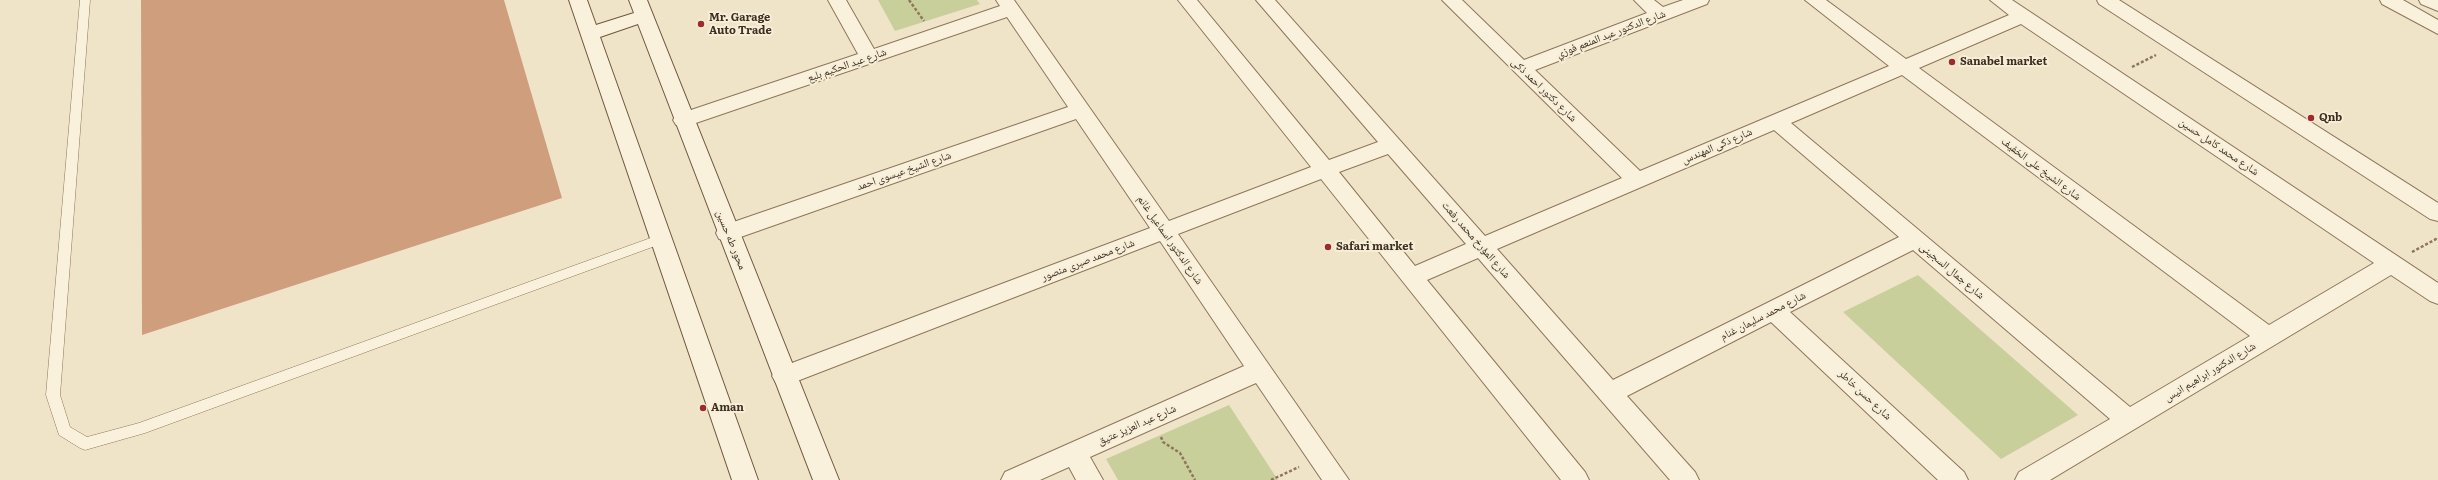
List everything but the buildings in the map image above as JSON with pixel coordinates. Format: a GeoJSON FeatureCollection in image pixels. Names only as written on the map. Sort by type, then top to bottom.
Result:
{"type":"FeatureCollection","features":[{"type":"Feature","properties":{"kind":"street"},"geometry":{"type":"LineString","coordinates":[[578,0],[745,480]]}},
{"type":"Feature","properties":{"kind":"street"},"geometry":{"type":"LineString","coordinates":[[837,0],[869,57]]}},
{"type":"Feature","properties":{"kind":"street"},"geometry":{"type":"LineString","coordinates":[[1187,0],[1576,480]]}},
{"type":"Feature","properties":{"kind":"street","name":"شارع المؤرخ محمد رفعت"},"geometry":{"type":"LineString","coordinates":[[1265,0],[1686,480]]}},
{"type":"Feature","properties":{"kind":"street","name":"شارع دكتور احمد ذكى"},"geometry":{"type":"LineString","coordinates":[[1451,0],[1637,180]]}},
{"type":"Feature","properties":{"kind":"street"},"geometry":{"type":"LineString","coordinates":[[1643,0],[1661,15]]}},
{"type":"Feature","properties":{"kind":"street","name":"شارع الدكتور عبد المنعم فوزي"},"geometry":{"type":"LineString","coordinates":[[1521,68],[1700,0]]}},
{"type":"Feature","properties":{"kind":"street","name":"شارع الشيخ على الخفيف"},"geometry":{"type":"LineString","coordinates":[[1814,0],[2268,337]]}},
{"type":"Feature","properties":{"kind":"street","name":"شارع محمد كامل حسين"},"geometry":{"type":"LineString","coordinates":[[1999,0],[2113,75],[2438,295]]}},
{"type":"Feature","properties":{"kind":"street"},"geometry":{"type":"LineString","coordinates":[[2106,0],[2438,213]]}},
{"type":"Feature","properties":{"kind":"street"},"geometry":{"type":"LineString","coordinates":[[2389,0],[2438,28]]}},
{"type":"Feature","properties":{"kind":"street"},"geometry":{"type":"LineString","coordinates":[[2428,0],[2438,6]]}},
{"type":"Feature","properties":{"kind":"street","name":"شارع عبد الحكيم بلبع"},"geometry":{"type":"LineString","coordinates":[[683,120],[934,35],[1008,5]]}},
{"type":"Feature","properties":{"kind":"street","name":"شارع الدكتور اسماعيل غانم"},"geometry":{"type":"LineString","coordinates":[[1008,5],[1336,480]]}},
{"type":"Feature","properties":{"kind":"street"},"geometry":{"type":"LineString","coordinates":[[590,34],[641,8]]}},
{"type":"Feature","properties":{"kind":"street","name":"محور طه حسين"},"geometry":{"type":"LineString","coordinates":[[641,8],[683,120],[826,480]]}},
{"type":"Feature","properties":{"kind":"street","name":"شارع ذكى المهندس"},"geometry":{"type":"LineString","coordinates":[[1411,277],[2023,16]]}},
{"type":"Feature","properties":{"kind":"street","name":"شارع الشيخ عيسوى احمد"},"geometry":{"type":"LineString","coordinates":[[727,232],[1081,110]]}},
{"type":"Feature","properties":{"kind":"street","name":"شارع جمال السجينى"},"geometry":{"type":"LineString","coordinates":[[1776,121],[2129,420]]}},
{"type":"Feature","properties":{"kind":"street","name":"شارع محمد صبرى منصور"},"geometry":{"type":"LineString","coordinates":[[784,376],[1392,144]]}},
{"type":"Feature","properties":{"kind":"street","name":"شارع محمد سليمان غنام"},"geometry":{"type":"LineString","coordinates":[[1610,393],[1915,239]]}},
{"type":"Feature","properties":{"kind":"street","name":"شارع الدكتور ابراهيم انيس"},"geometry":{"type":"LineString","coordinates":[[2028,480],[2392,264]]}},
{"type":"Feature","properties":{"kind":"street","name":"شارع حسن خاطر"},"geometry":{"type":"LineString","coordinates":[[1774,311],[1955,480]]}},
{"type":"Feature","properties":{"kind":"street","name":"شارع عبد العزيز عتيق"},"geometry":{"type":"LineString","coordinates":[[1014,480],[1260,370]]}},
{"type":"Feature","properties":{"kind":"street"},"geometry":{"type":"LineString","coordinates":[[1074,453],[1090,480]]}},
{"type":"Feature","properties":{"kind":"lane"},"geometry":{"type":"LineString","coordinates":[[85,0],[53,395],[64,431],[85,444],[140,429],[661,239]]}},
{"type":"Feature","properties":{"kind":"path"},"geometry":{"type":"LineString","coordinates":[[909,0],[934,35]]}},
{"type":"Feature","properties":{"kind":"path"},"geometry":{"type":"LineString","coordinates":[[2113,75],[2177,46]]}},
{"type":"Feature","properties":{"kind":"path"},"geometry":{"type":"LineString","coordinates":[[2392,264],[2438,238]]}},
{"type":"Feature","properties":{"kind":"path"},"geometry":{"type":"LineString","coordinates":[[1153,418],[1163,442],[1180,453],[1195,480]]}},
{"type":"Feature","properties":{"kind":"path"},"geometry":{"type":"LineString","coordinates":[[1270,480],[1321,458]]}},
{"type":"Feature","properties":{"kind":"green space"},"geometry":{"type":"Polygon","coordinates":[[[878,0],[977,0],[980,4],[895,31],[878,0]]]}},
{"type":"Feature","properties":{"kind":"green space"},"geometry":{"type":"Polygon","coordinates":[[[1918,275],[2078,415],[2001,459],[1843,312],[1918,275]]]}},
{"type":"Feature","properties":{"kind":"green space"},"geometry":{"type":"Polygon","coordinates":[[[1229,405],[1278,480],[1118,480],[1106,459],[1229,405]]]}},
{"type":"Feature","properties":{"kind":"place","name":"Mr. Garage Auto Trade"},"geometry":{"type":"Point","coordinates":[701,24]}},
{"type":"Feature","properties":{"kind":"place","name":"Sanabel market"},"geometry":{"type":"Point","coordinates":[1952,62]}},
{"type":"Feature","properties":{"kind":"place","name":"Qnb"},"geometry":{"type":"Point","coordinates":[2311,118]}},
{"type":"Feature","properties":{"kind":"place","name":"Safari market"},"geometry":{"type":"Point","coordinates":[1328,247]}},
{"type":"Feature","properties":{"kind":"place","name":"Aman"},"geometry":{"type":"Point","coordinates":[703,408]}}]}
